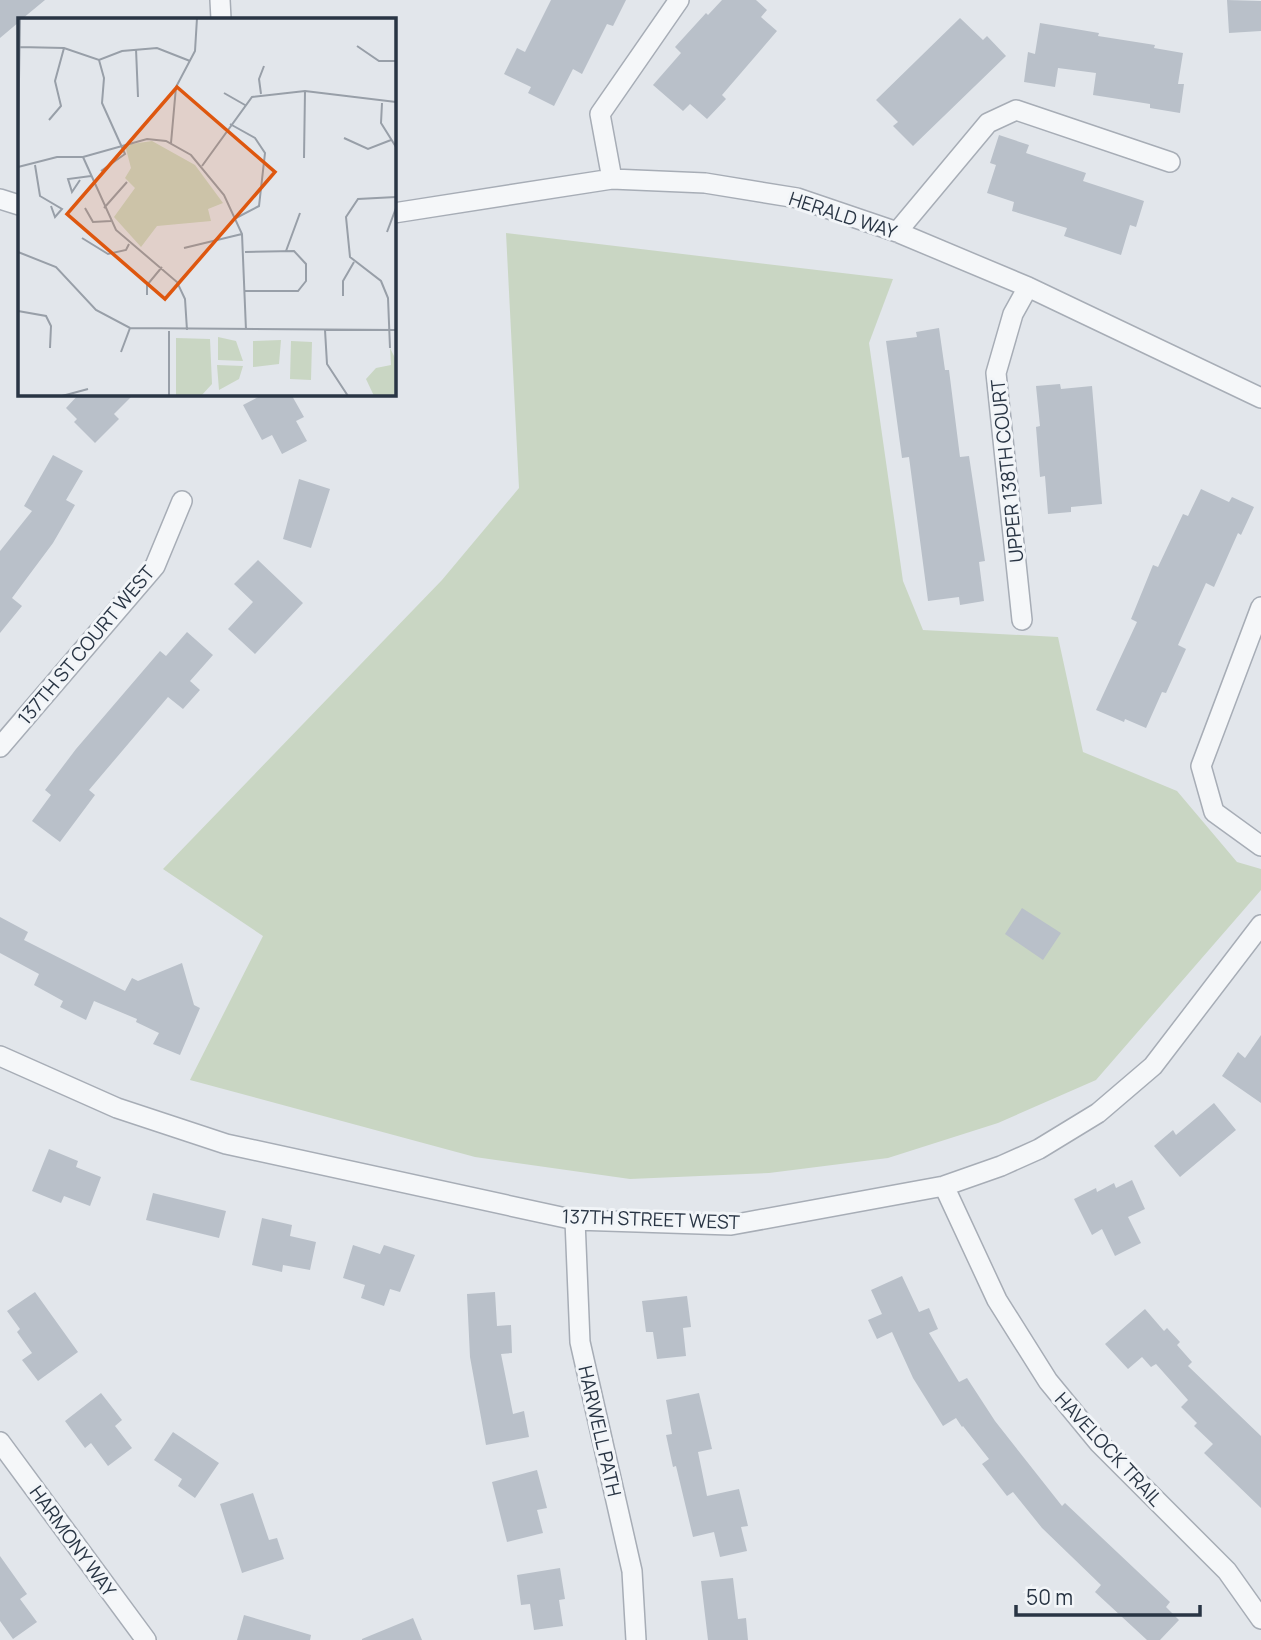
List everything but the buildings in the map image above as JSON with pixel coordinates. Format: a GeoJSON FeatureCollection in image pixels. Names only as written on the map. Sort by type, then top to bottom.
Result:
{"type":"FeatureCollection","features":[{"type":"Feature","properties":{"kind":"street"},"geometry":{"type":"LineString","coordinates":[[220,0],[221,18]]}},
{"type":"Feature","properties":{"kind":"street"},"geometry":{"type":"LineString","coordinates":[[612,179],[600,114],[679,0]]}},
{"type":"Feature","properties":{"kind":"street"},"geometry":{"type":"LineString","coordinates":[[897,232],[988,123],[1016,110],[1170,162]]}},
{"type":"Feature","properties":{"kind":"street","name":"HERALD WAY"},"geometry":{"type":"LineString","coordinates":[[396,213],[612,179],[705,183],[797,198],[897,232],[1028,287],[1261,398]]}},
{"type":"Feature","properties":{"kind":"street"},"geometry":{"type":"LineString","coordinates":[[0,199],[18,205]]}},
{"type":"Feature","properties":{"kind":"street","name":"UPPER 138TH COURT"},"geometry":{"type":"LineString","coordinates":[[1022,620],[996,373],[1013,314],[1028,287]]}},
{"type":"Feature","properties":{"kind":"street","name":"137TH ST COURT WEST"},"geometry":{"type":"LineString","coordinates":[[0,747],[155,566],[182,501]]}},
{"type":"Feature","properties":{"kind":"street"},"geometry":{"type":"LineString","coordinates":[[1261,607],[1201,765],[1214,812],[1261,846]]}},
{"type":"Feature","properties":{"kind":"street","name":"137TH STREET WEST"},"geometry":{"type":"LineString","coordinates":[[0,1056],[117,1108],[226,1144],[575,1220],[731,1225],[944,1186],[1039,1149],[1098,1113],[1153,1066],[1261,925]]}},
{"type":"Feature","properties":{"kind":"street","name":"HAVELOCK TRAIL"},"geometry":{"type":"LineString","coordinates":[[944,1186],[998,1300],[1048,1381],[1099,1443],[1227,1571],[1261,1619]]}},
{"type":"Feature","properties":{"kind":"street","name":"HARWELL PATH"},"geometry":{"type":"LineString","coordinates":[[575,1220],[580,1342],[632,1571],[636,1640]]}},
{"type":"Feature","properties":{"kind":"street","name":"HARMONY WAY"},"geometry":{"type":"LineString","coordinates":[[0,1442],[146,1640]]}},
{"type":"Feature","properties":{"kind":"green space"},"geometry":{"type":"Polygon","coordinates":[[[506,233],[893,279],[869,343],[903,581],[923,630],[1058,637],[1083,752],[1177,791],[1237,862],[1261,869],[1261,890],[1096,1080],[998,1123],[888,1158],[769,1173],[630,1179],[475,1157],[190,1080],[263,936],[163,869],[442,580],[519,488],[506,233]]]}}]}
